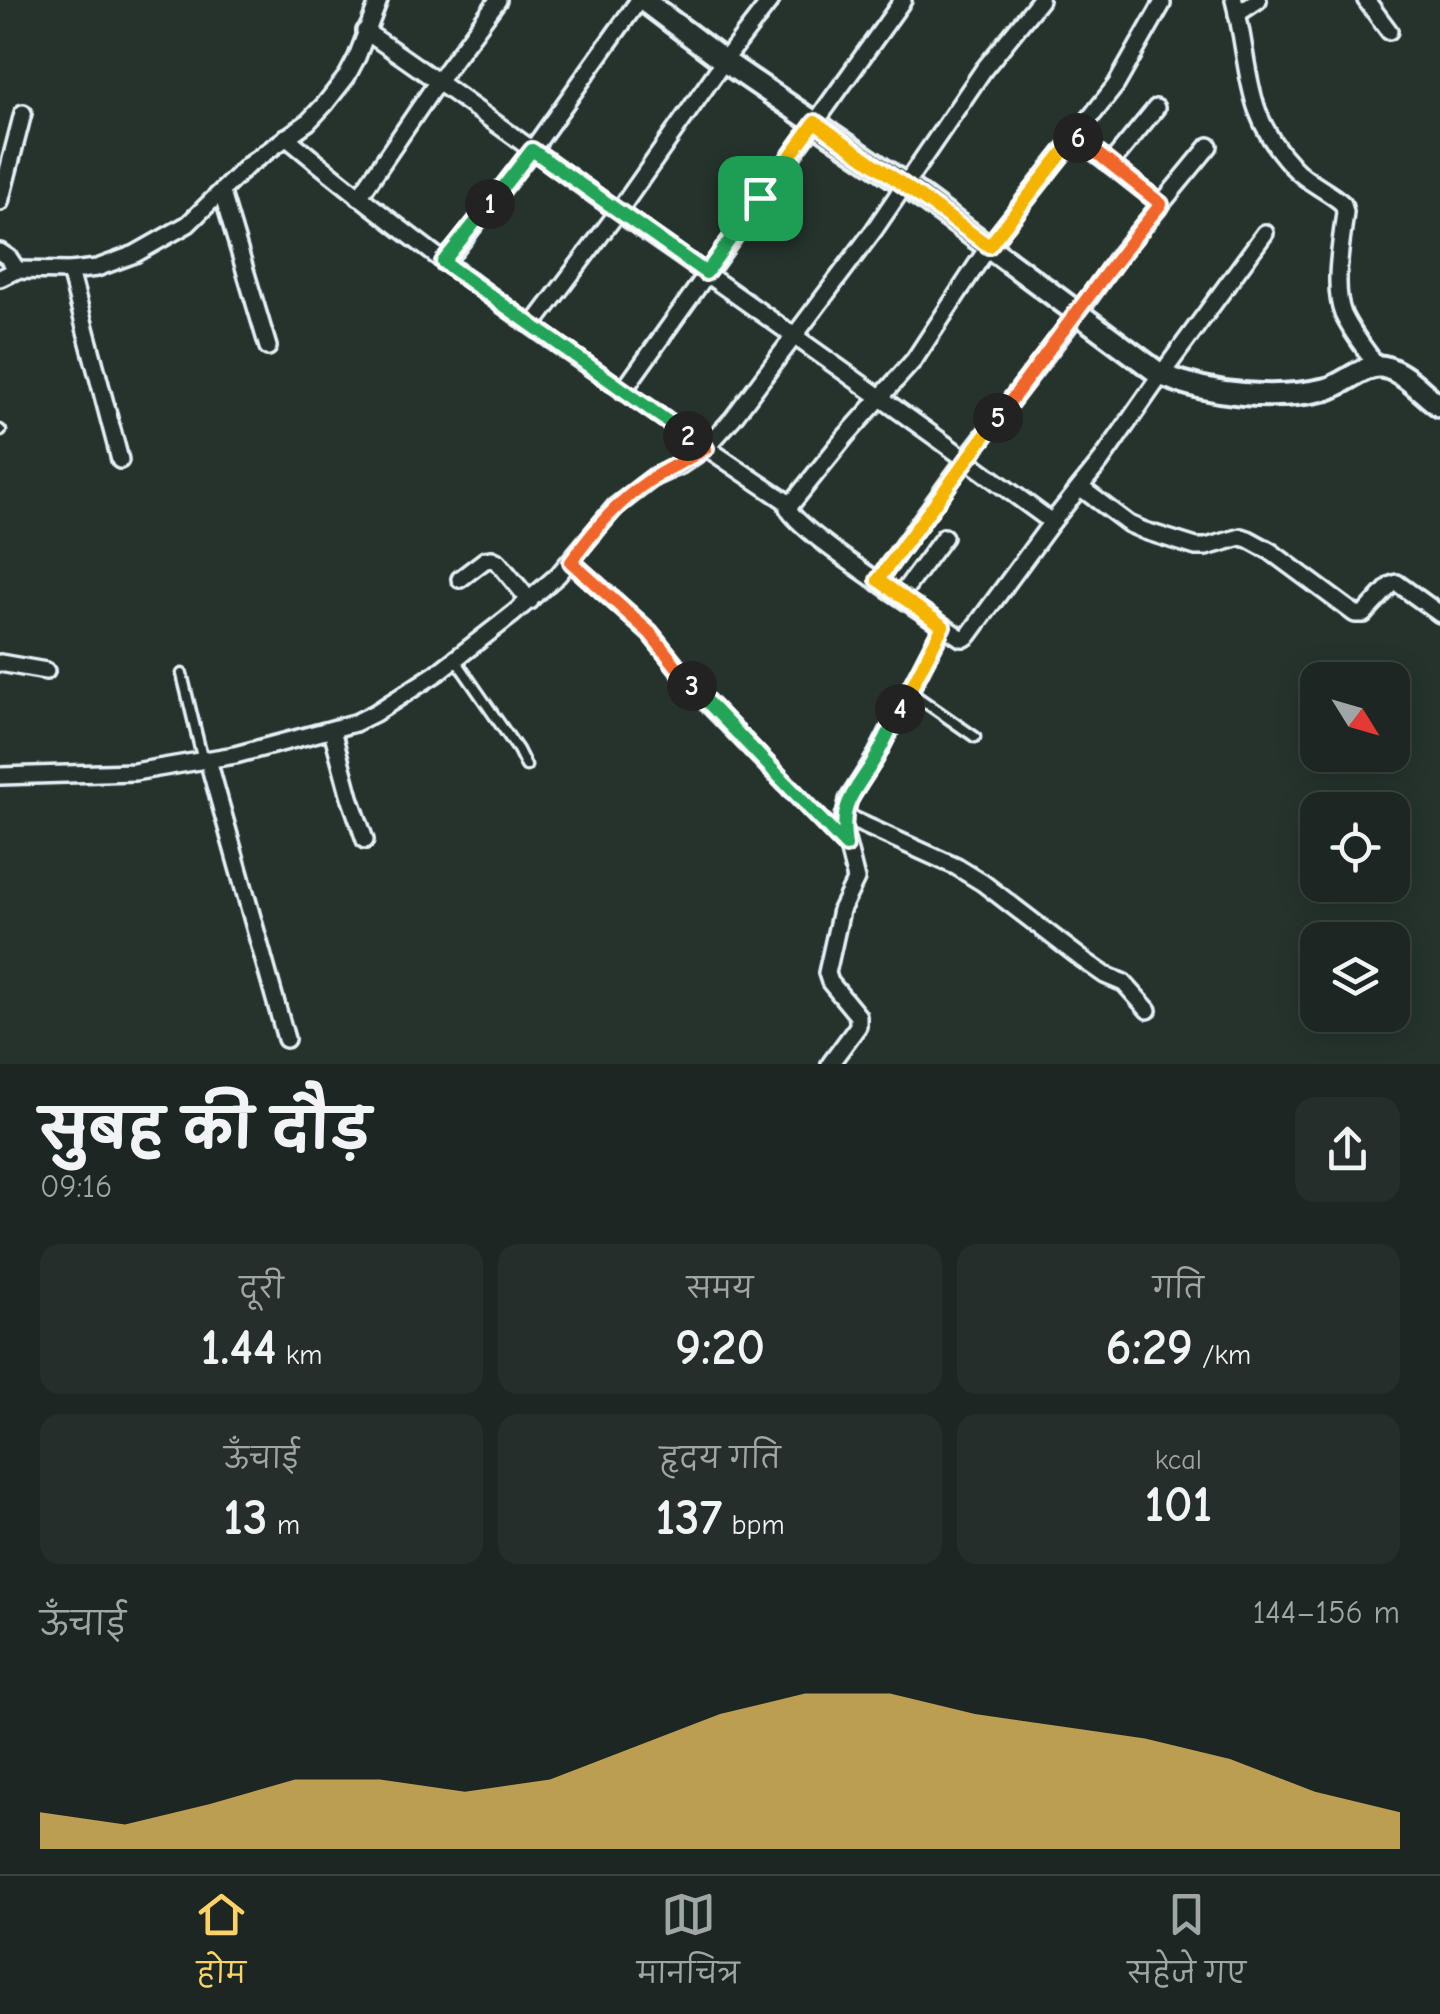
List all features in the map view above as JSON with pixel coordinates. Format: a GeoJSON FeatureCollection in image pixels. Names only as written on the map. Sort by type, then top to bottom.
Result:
{"type":"FeatureCollection","features":[{"type":"Feature","properties":{"kind":"main road"},"geometry":{"type":"LineString","coordinates":[[641,0],[904,184],[1161,375],[1202,388],[1248,394],[1293,393],[1332,388],[1377,366],[1400,374],[1440,406]]}},
{"type":"Feature","properties":{"kind":"street"},"geometry":{"type":"LineString","coordinates":[[0,278],[17,270],[36,268],[97,268],[134,254],[188,224],[247,166],[308,122],[336,90],[357,57],[379,0]]}},
{"type":"Feature","properties":{"kind":"street"},"geometry":{"type":"LineString","coordinates":[[359,197],[498,0]]}},
{"type":"Feature","properties":{"kind":"street"},"geometry":{"type":"LineString","coordinates":[[443,262],[532,150],[641,0]]}},
{"type":"Feature","properties":{"kind":"street"},"geometry":{"type":"LineString","coordinates":[[532,325],[771,0]]}},
{"type":"Feature","properties":{"kind":"street"},"geometry":{"type":"LineString","coordinates":[[623,390],[903,0]]}},
{"type":"Feature","properties":{"kind":"street"},"geometry":{"type":"LineString","coordinates":[[0,776],[134,772],[206,760],[332,730],[374,714],[455,659],[571,562],[615,506],[654,477],[706,448],[733,418],[874,230],[984,70],[1040,0]]}},
{"type":"Feature","properties":{"kind":"street"},"geometry":{"type":"LineString","coordinates":[[1258,0],[1236,7],[1249,86],[1260,120],[1269,138],[1297,172],[1343,204],[1346,212],[1339,269],[1340,306],[1377,366]]}},
{"type":"Feature","properties":{"kind":"street"},"geometry":{"type":"LineString","coordinates":[[1366,0],[1389,31]]}},
{"type":"Feature","properties":{"kind":"street"},"geometry":{"type":"LineString","coordinates":[[1162,4],[1116,85],[989,246],[934,333],[788,511],[900,596],[965,638],[1081,488],[1265,233]]}},
{"type":"Feature","properties":{"kind":"street"},"geometry":{"type":"LineString","coordinates":[[365,31],[882,396],[1052,522]]}},
{"type":"Feature","properties":{"kind":"street"},"geometry":{"type":"LineString","coordinates":[[1110,164],[1156,108]]}},
{"type":"Feature","properties":{"kind":"street"},"geometry":{"type":"LineString","coordinates":[[0,202],[23,113]]}},
{"type":"Feature","properties":{"kind":"street"},"geometry":{"type":"LineString","coordinates":[[1076,136],[1161,204]]}},
{"type":"Feature","properties":{"kind":"street"},"geometry":{"type":"LineString","coordinates":[[286,137],[443,262],[790,504]]}},
{"type":"Feature","properties":{"kind":"street"},"geometry":{"type":"LineString","coordinates":[[878,580],[1120,254],[1210,146]]}},
{"type":"Feature","properties":{"kind":"street"},"geometry":{"type":"LineString","coordinates":[[222,193],[268,347]]}},
{"type":"Feature","properties":{"kind":"street"},"geometry":{"type":"LineString","coordinates":[[0,252],[17,270]]}},
{"type":"Feature","properties":{"kind":"street"},"geometry":{"type":"LineString","coordinates":[[70,271],[120,460]]}},
{"type":"Feature","properties":{"kind":"street"},"geometry":{"type":"LineString","coordinates":[[1081,488],[1129,524],[1162,536],[1206,547],[1241,537],[1248,539],[1355,614],[1364,614],[1397,583],[1440,614]]}},
{"type":"Feature","properties":{"kind":"street"},"geometry":{"type":"LineString","coordinates":[[900,596],[944,537]]}},
{"type":"Feature","properties":{"kind":"street"},"geometry":{"type":"LineString","coordinates":[[460,579],[492,559],[530,600]]}},
{"type":"Feature","properties":{"kind":"street"},"geometry":{"type":"LineString","coordinates":[[571,562],[650,633],[697,692],[846,846]]}},
{"type":"Feature","properties":{"kind":"street"},"geometry":{"type":"LineString","coordinates":[[830,1064],[859,1021],[827,973],[841,910],[856,879],[846,846],[844,816],[851,793],[876,756],[943,626]]}},
{"type":"Feature","properties":{"kind":"street"},"geometry":{"type":"LineString","coordinates":[[0,664],[46,671]]}},
{"type":"Feature","properties":{"kind":"street"},"geometry":{"type":"LineString","coordinates":[[332,730],[365,840]]}},
{"type":"Feature","properties":{"kind":"street"},"geometry":{"type":"LineString","coordinates":[[206,760],[286,1039]]}},
{"type":"Feature","properties":{"kind":"street"},"geometry":{"type":"LineString","coordinates":[[844,816],[983,883],[1082,960],[1124,984],[1148,1010]]}},
{"type":"Feature","properties":{"kind":"lane"},"geometry":{"type":"LineString","coordinates":[[455,659],[526,766]]}},
{"type":"Feature","properties":{"kind":"lane"},"geometry":{"type":"LineString","coordinates":[[182,674],[206,760]]}},
{"type":"Feature","properties":{"kind":"lane"},"geometry":{"type":"LineString","coordinates":[[909,691],[975,737]]}},
{"type":"Feature","properties":{"kind":"route"},"geometry":{"type":"LineString","coordinates":[[815,122],[989,246],[1076,136],[1161,204],[878,580],[943,626],[876,756],[848,800],[843,823],[846,846],[697,692],[650,633],[571,562],[615,506],[654,477],[706,448],[443,262],[532,150],[706,273],[760,198],[815,122]]}}]}
